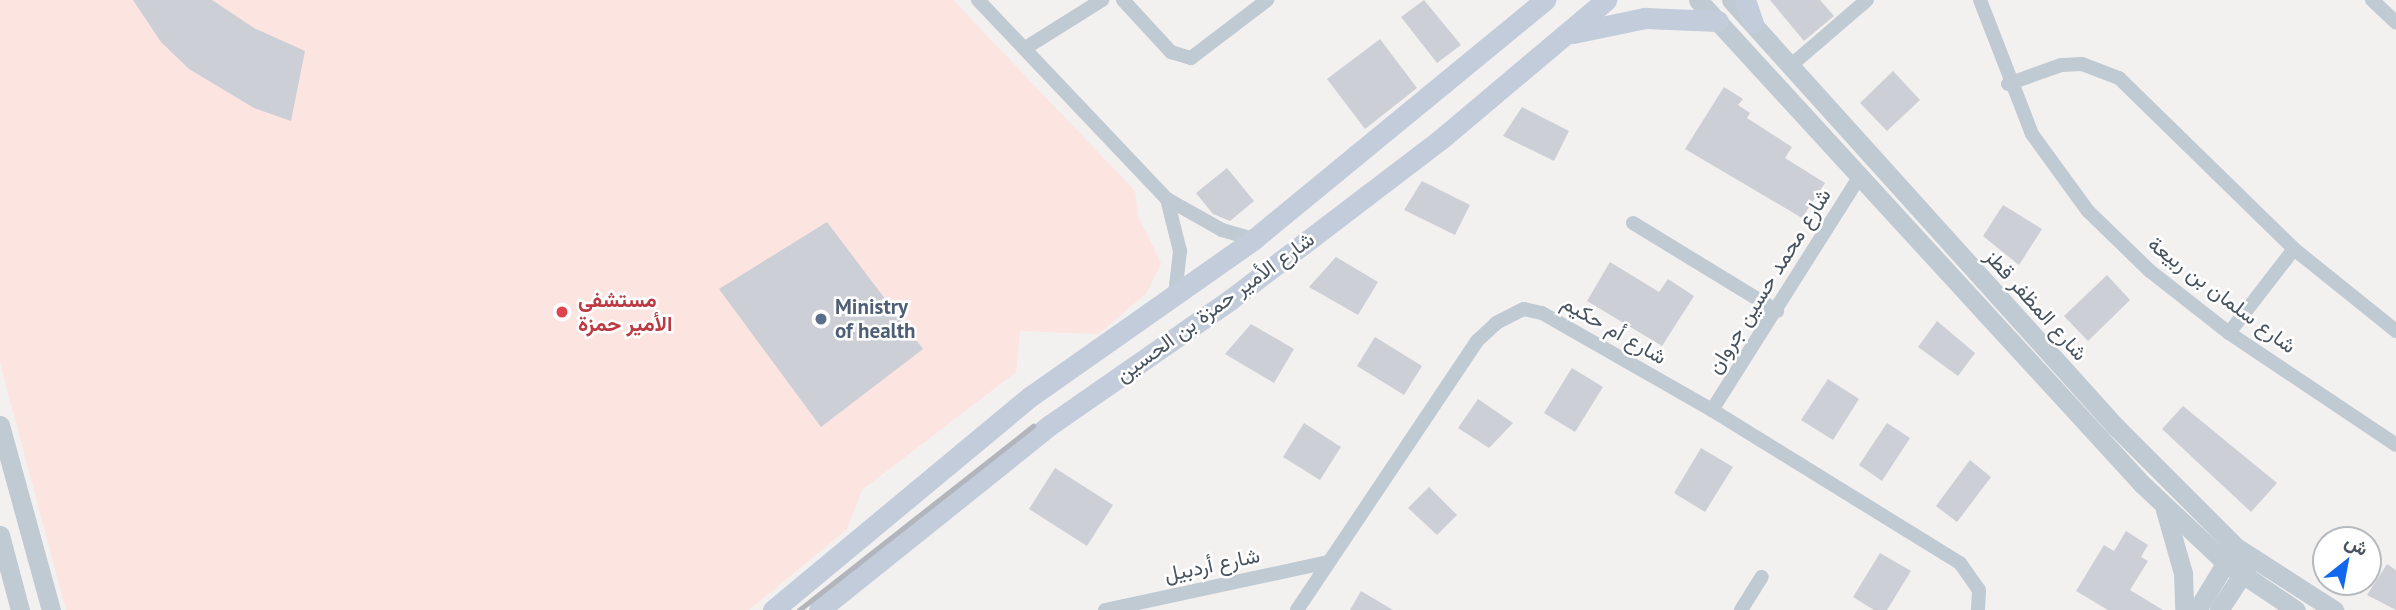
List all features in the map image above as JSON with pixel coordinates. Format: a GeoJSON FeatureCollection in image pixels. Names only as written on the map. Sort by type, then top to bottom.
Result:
{"type":"FeatureCollection","features":[{"type":"Feature","properties":{"kind":"main road"},"geometry":{"type":"LineString","coordinates":[[1514,26],[1535,0]]}},
{"type":"Feature","properties":{"kind":"main road","name":"شارع الأمير حمزة بن الحسين"},"geometry":{"type":"LineString","coordinates":[[773,610],[1031,396],[1254,239],[1545,0]]}},
{"type":"Feature","properties":{"kind":"main road","name":"شارع الأمير حمزة بن الحسين"},"geometry":{"type":"LineString","coordinates":[[819,610],[1050,425],[1231,299],[1432,146],[1606,0]]}},
{"type":"Feature","properties":{"kind":"main road"},"geometry":{"type":"LineString","coordinates":[[1745,0],[1753,23]]}},
{"type":"Feature","properties":{"kind":"main road"},"geometry":{"type":"LineString","coordinates":[[1565,35],[1645,18],[1718,21]]}},
{"type":"Feature","properties":{"kind":"street"},"geometry":{"type":"LineString","coordinates":[[978,0],[1027,47],[1167,199],[1222,230],[1254,239]]}},
{"type":"Feature","properties":{"kind":"street"},"geometry":{"type":"LineString","coordinates":[[1027,47],[1102,0]]}},
{"type":"Feature","properties":{"kind":"street"},"geometry":{"type":"LineString","coordinates":[[1123,0],[1171,52],[1191,58],[1267,0]]}},
{"type":"Feature","properties":{"kind":"street","name":"شارع المظفر قطز"},"geometry":{"type":"LineString","coordinates":[[1698,0],[1861,174],[2163,506],[2231,555],[2297,610]]}},
{"type":"Feature","properties":{"kind":"street","name":"شارع المظفر قطز"},"geometry":{"type":"LineString","coordinates":[[1731,0],[2231,555]]}},
{"type":"Feature","properties":{"kind":"street"},"geometry":{"type":"LineString","coordinates":[[1789,67],[1867,0]]}},
{"type":"Feature","properties":{"kind":"street","name":"شارع سلمان بن ربيعة"},"geometry":{"type":"LineString","coordinates":[[1980,0],[2008,84],[2043,155],[2088,211],[2150,271],[2230,333],[2396,445]]}},
{"type":"Feature","properties":{"kind":"street"},"geometry":{"type":"LineString","coordinates":[[2372,0],[2396,22]]}},
{"type":"Feature","properties":{"kind":"street"},"geometry":{"type":"LineString","coordinates":[[2008,84],[2061,65],[2082,64],[2119,78],[2294,249],[2396,331]]}},
{"type":"Feature","properties":{"kind":"street","name":"شارع محمد حسين جروان"},"geometry":{"type":"LineString","coordinates":[[1712,410],[1861,174]]}},
{"type":"Feature","properties":{"kind":"street"},"geometry":{"type":"LineString","coordinates":[[1167,199],[1180,251],[1175,295]]}},
{"type":"Feature","properties":{"kind":"street"},"geometry":{"type":"LineString","coordinates":[[1633,223],[1777,310]]}},
{"type":"Feature","properties":{"kind":"street"},"geometry":{"type":"LineString","coordinates":[[2230,333],[2294,249]]}},
{"type":"Feature","properties":{"kind":"street","name":"شارع أم حكيم"},"geometry":{"type":"LineString","coordinates":[[1297,610],[1476,341],[1496,323],[1524,309],[1542,313],[1712,410],[1961,563],[1979,590],[1978,610]]}},
{"type":"Feature","properties":{"kind":"street"},"geometry":{"type":"LineString","coordinates":[[0,425],[51,610]]}},
{"type":"Feature","properties":{"kind":"street"},"geometry":{"type":"LineString","coordinates":[[2163,506],[2177,545],[2184,610]]}},
{"type":"Feature","properties":{"kind":"street"},"geometry":{"type":"LineString","coordinates":[[0,535],[20,610]]}},
{"type":"Feature","properties":{"kind":"street"},"geometry":{"type":"LineString","coordinates":[[2197,610],[2231,555]]}},
{"type":"Feature","properties":{"kind":"street","name":"شارع أردبيل"},"geometry":{"type":"LineString","coordinates":[[1105,610],[1328,562]]}},
{"type":"Feature","properties":{"kind":"street"},"geometry":{"type":"LineString","coordinates":[[2219,610],[2246,568]]}},
{"type":"Feature","properties":{"kind":"street","name":"شارع المظفر قطز"},"geometry":{"type":"LineString","coordinates":[[2246,568],[2334,610]]}},
{"type":"Feature","properties":{"kind":"street"},"geometry":{"type":"LineString","coordinates":[[1741,610],[1762,577]]}},
{"type":"Feature","properties":{"kind":"shaded area","name":"مستشفى الأمير حمزة"},"geometry":{"type":"Polygon","coordinates":[[[0,0],[953,0],[1135,191],[1138,216],[1161,263],[1147,293],[1098,334],[1020,331],[1016,372],[862,490],[847,529],[749,610],[66,610],[0,363],[0,0]]]}},
{"type":"Feature","properties":{"kind":"building"},"geometry":{"type":"Polygon","coordinates":[[[133,0],[212,0],[254,28],[305,51],[291,121],[254,108],[189,69],[161,42],[133,0]]]}},
{"type":"Feature","properties":{"kind":"building"},"geometry":{"type":"Polygon","coordinates":[[[1424,0],[1461,45],[1437,63],[1401,17],[1424,0]]]}},
{"type":"Feature","properties":{"kind":"building"},"geometry":{"type":"Polygon","coordinates":[[[1770,0],[1820,0],[1834,16],[1804,41],[1770,0]]]}},
{"type":"Feature","properties":{"kind":"building"},"geometry":{"type":"Polygon","coordinates":[[[1380,39],[1417,88],[1365,129],[1327,79],[1380,39]]]}},
{"type":"Feature","properties":{"kind":"building"},"geometry":{"type":"Polygon","coordinates":[[[1893,71],[1920,100],[1887,131],[1860,103],[1893,71]]]}},
{"type":"Feature","properties":{"kind":"building"},"geometry":{"type":"Polygon","coordinates":[[[1724,87],[1743,99],[1738,105],[1750,113],[1747,118],[1792,147],[1785,158],[1825,183],[1802,218],[1685,149],[1724,87]]]}},
{"type":"Feature","properties":{"kind":"building"},"geometry":{"type":"Polygon","coordinates":[[[1522,107],[1569,131],[1554,161],[1503,136],[1522,107]]]}},
{"type":"Feature","properties":{"kind":"building"},"geometry":{"type":"Polygon","coordinates":[[[1227,168],[1254,201],[1230,221],[1213,214],[1196,193],[1227,168]]]}},
{"type":"Feature","properties":{"kind":"building"},"geometry":{"type":"Polygon","coordinates":[[[1422,181],[1470,205],[1455,235],[1404,210],[1422,181]]]}},
{"type":"Feature","properties":{"kind":"building"},"geometry":{"type":"Polygon","coordinates":[[[2003,205],[2042,229],[2019,265],[1983,236],[2003,205]]]}},
{"type":"Feature","properties":{"kind":"building","name":"Ministry of health"},"geometry":{"type":"Polygon","coordinates":[[[827,222],[923,349],[821,427],[719,289],[827,222]]]}},
{"type":"Feature","properties":{"kind":"building"},"geometry":{"type":"Polygon","coordinates":[[[1336,257],[1378,282],[1358,315],[1309,287],[1336,257]]]}},
{"type":"Feature","properties":{"kind":"building"},"geometry":{"type":"Polygon","coordinates":[[[1610,262],[1659,292],[1668,279],[1694,296],[1662,346],[1587,301],[1610,262]]]}},
{"type":"Feature","properties":{"kind":"building"},"geometry":{"type":"Polygon","coordinates":[[[2107,275],[2130,300],[2088,341],[2064,316],[2107,275]]]}},
{"type":"Feature","properties":{"kind":"building"},"geometry":{"type":"Polygon","coordinates":[[[1937,321],[1975,353],[1958,376],[1918,347],[1937,321]]]}},
{"type":"Feature","properties":{"kind":"building"},"geometry":{"type":"Polygon","coordinates":[[[1251,324],[1294,349],[1274,383],[1225,354],[1251,324]]]}},
{"type":"Feature","properties":{"kind":"building"},"geometry":{"type":"Polygon","coordinates":[[[1375,337],[1422,366],[1404,395],[1357,366],[1375,337]]]}},
{"type":"Feature","properties":{"kind":"building"},"geometry":{"type":"Polygon","coordinates":[[[1572,368],[1603,387],[1575,432],[1544,413],[1572,368]]]}},
{"type":"Feature","properties":{"kind":"building"},"geometry":{"type":"Polygon","coordinates":[[[1828,379],[1859,399],[1833,440],[1801,420],[1828,379]]]}},
{"type":"Feature","properties":{"kind":"building"},"geometry":{"type":"Polygon","coordinates":[[[1478,399],[1513,423],[1489,448],[1458,428],[1478,399]]]}},
{"type":"Feature","properties":{"kind":"building"},"geometry":{"type":"Polygon","coordinates":[[[2183,406],[2277,483],[2251,512],[2162,429],[2183,406]]]}},
{"type":"Feature","properties":{"kind":"building"},"geometry":{"type":"Polygon","coordinates":[[[1304,423],[1341,447],[1320,480],[1283,457],[1304,423]]]}},
{"type":"Feature","properties":{"kind":"building"},"geometry":{"type":"Polygon","coordinates":[[[1887,423],[1910,438],[1882,481],[1859,465],[1887,423]]]}},
{"type":"Feature","properties":{"kind":"building"},"geometry":{"type":"Polygon","coordinates":[[[1701,448],[1733,467],[1705,512],[1674,493],[1701,448]]]}},
{"type":"Feature","properties":{"kind":"building"},"geometry":{"type":"Polygon","coordinates":[[[1970,460],[1991,477],[1957,522],[1936,506],[1970,460]]]}},
{"type":"Feature","properties":{"kind":"building"},"geometry":{"type":"Polygon","coordinates":[[[1055,468],[1113,505],[1087,546],[1029,509],[1055,468]]]}},
{"type":"Feature","properties":{"kind":"building"},"geometry":{"type":"Polygon","coordinates":[[[1429,487],[1457,515],[1437,535],[1408,508],[1429,487]]]}},
{"type":"Feature","properties":{"kind":"building"},"geometry":{"type":"Polygon","coordinates":[[[2126,531],[2148,545],[2141,557],[2148,561],[2130,590],[2163,610],[2108,610],[2076,591],[2104,545],[2114,551],[2126,531]]]}},
{"type":"Feature","properties":{"kind":"building"},"geometry":{"type":"Polygon","coordinates":[[[1880,553],[1911,571],[1887,610],[1874,610],[1853,597],[1880,553]]]}},
{"type":"Feature","properties":{"kind":"building"},"geometry":{"type":"Polygon","coordinates":[[[2387,564],[2396,570],[2396,610],[2369,596],[2382,596],[2382,572],[2387,564]]]}},
{"type":"Feature","properties":{"kind":"building"},"geometry":{"type":"Polygon","coordinates":[[[1361,591],[1393,610],[1350,610],[1361,591]]]}},
{"type":"Feature","properties":{"kind":"railway"},"geometry":{"type":"LineString","coordinates":[[799,610],[1033,426]]}},
{"type":"Feature","properties":{"kind":"place","name":"مستشفى الأمير حمزة"},"geometry":{"type":"Point","coordinates":[562,312]}},
{"type":"Feature","properties":{"kind":"place","name":"Ministry of health"},"geometry":{"type":"Point","coordinates":[821,319]}}]}
